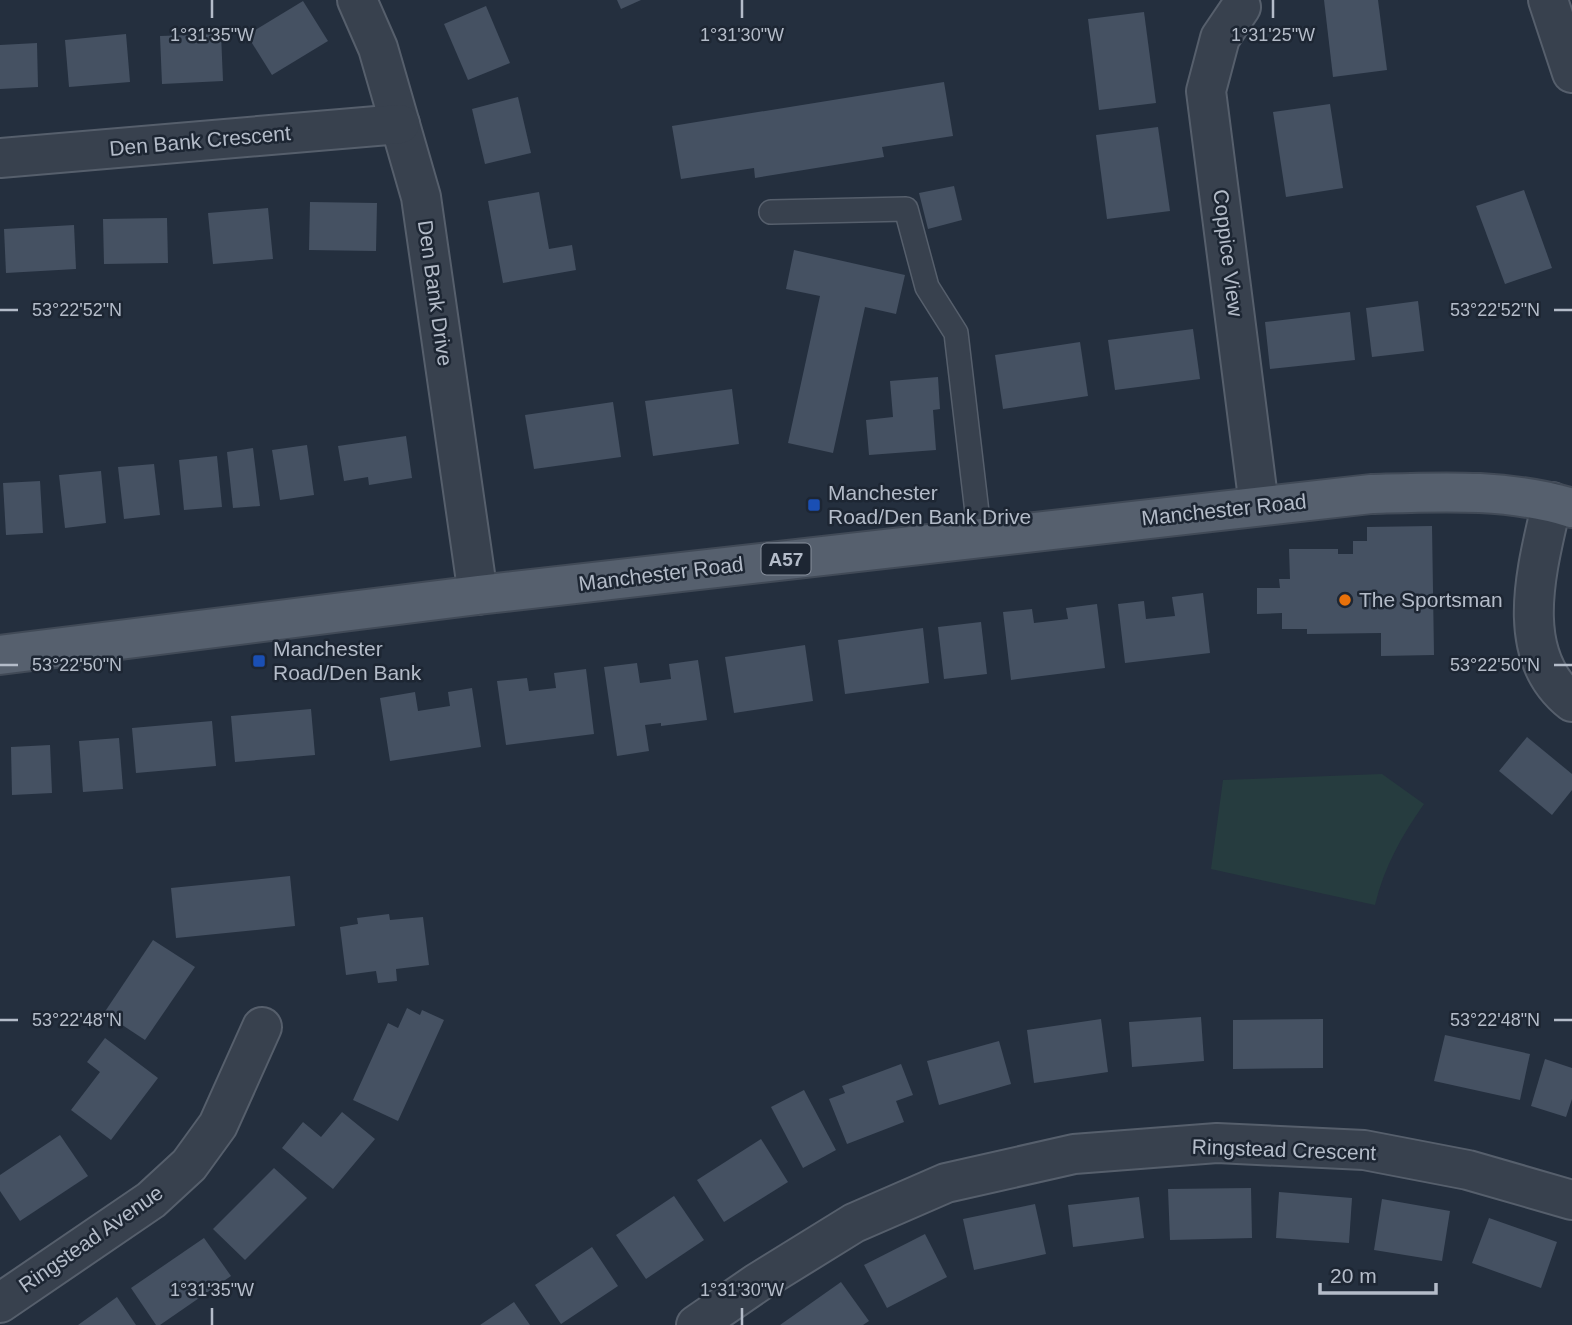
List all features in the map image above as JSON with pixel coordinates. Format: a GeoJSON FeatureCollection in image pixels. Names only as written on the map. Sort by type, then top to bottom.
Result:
{"type":"FeatureCollection","features":[{"type":"Feature","properties":{"kind":"main road","name":"Manchester Road"},"geometry":{"type":"LineString","coordinates":[[0,655],[478,595],[1371,494],[1459,492],[1562,505]]}},
{"type":"Feature","properties":{"kind":"street","name":"Den Bank Drive"},"geometry":{"type":"LineString","coordinates":[[357,0],[378,48],[421,197],[478,595]]}},
{"type":"Feature","properties":{"kind":"street"},"geometry":{"type":"LineString","coordinates":[[1548,0],[1572,73]]}},
{"type":"Feature","properties":{"kind":"street","name":"Coppice View"},"geometry":{"type":"LineString","coordinates":[[1241,7],[1220,38],[1206,91],[1259,506]]}},
{"type":"Feature","properties":{"kind":"street","name":"Den Bank Crescent"},"geometry":{"type":"LineString","coordinates":[[0,158],[400,124]]}},
{"type":"Feature","properties":{"kind":"street"},"geometry":{"type":"LineString","coordinates":[[1562,505],[1535,579],[1533,608],[1536,640],[1547,672],[1565,697],[1572,702]]}},
{"type":"Feature","properties":{"kind":"street","name":"Ringstead Avenue"},"geometry":{"type":"LineString","coordinates":[[0,1303],[151,1200],[189,1165],[218,1125],[262,1027]]}},
{"type":"Feature","properties":{"kind":"street","name":"Ringstead Crescent"},"geometry":{"type":"LineString","coordinates":[[696,1325],[757,1283],[854,1223],[946,1183],[1074,1154],[1217,1143],[1364,1150],[1468,1170],[1572,1200]]}},
{"type":"Feature","properties":{"kind":"lane"},"geometry":{"type":"LineString","coordinates":[[771,212],[906,209],[927,287],[956,333],[980,538]]}},
{"type":"Feature","properties":{"kind":"green space"},"geometry":{"type":"Polygon","coordinates":[[[1382,774],[1424,804],[1395,852],[1375,905],[1211,869],[1223,780],[1382,774]]]}},
{"type":"Feature","properties":{"kind":"building"},"geometry":{"type":"Polygon","coordinates":[[[617,0],[641,0],[621,9],[617,0]]]}},
{"type":"Feature","properties":{"kind":"building"},"geometry":{"type":"Polygon","coordinates":[[[1324,0],[1378,0],[1387,70],[1333,77],[1324,0]]]}},
{"type":"Feature","properties":{"kind":"building"},"geometry":{"type":"Polygon","coordinates":[[[303,1],[328,41],[272,75],[247,35],[303,1]]]}},
{"type":"Feature","properties":{"kind":"building"},"geometry":{"type":"Polygon","coordinates":[[[486,6],[510,63],[468,80],[444,24],[486,6]]]}},
{"type":"Feature","properties":{"kind":"building"},"geometry":{"type":"Polygon","coordinates":[[[1144,12],[1156,103],[1099,110],[1088,19],[1144,12]]]}},
{"type":"Feature","properties":{"kind":"building"},"geometry":{"type":"Polygon","coordinates":[[[126,34],[130,82],[69,87],[65,40],[126,34]]]}},
{"type":"Feature","properties":{"kind":"building"},"geometry":{"type":"Polygon","coordinates":[[[221,34],[223,81],[162,84],[160,36],[221,34]]]}},
{"type":"Feature","properties":{"kind":"building"},"geometry":{"type":"Polygon","coordinates":[[[37,43],[38,87],[0,89],[0,45],[37,43]]]}},
{"type":"Feature","properties":{"kind":"building"},"geometry":{"type":"Polygon","coordinates":[[[944,82],[953,136],[882,147],[884,157],[755,178],[754,168],[681,179],[672,126],[944,82]]]}},
{"type":"Feature","properties":{"kind":"building"},"geometry":{"type":"Polygon","coordinates":[[[518,97],[531,153],[485,164],[472,109],[518,97]]]}},
{"type":"Feature","properties":{"kind":"building"},"geometry":{"type":"Polygon","coordinates":[[[1330,104],[1343,188],[1286,197],[1273,112],[1330,104]]]}},
{"type":"Feature","properties":{"kind":"building"},"geometry":{"type":"Polygon","coordinates":[[[1158,127],[1170,211],[1107,219],[1096,135],[1158,127]]]}},
{"type":"Feature","properties":{"kind":"building"},"geometry":{"type":"Polygon","coordinates":[[[954,186],[962,220],[928,229],[919,193],[954,186]]]}},
{"type":"Feature","properties":{"kind":"building"},"geometry":{"type":"Polygon","coordinates":[[[1524,190],[1552,268],[1505,284],[1476,206],[1524,190]]]}},
{"type":"Feature","properties":{"kind":"building"},"geometry":{"type":"Polygon","coordinates":[[[539,192],[549,249],[572,245],[576,270],[503,283],[488,201],[539,192]]]}},
{"type":"Feature","properties":{"kind":"building"},"geometry":{"type":"Polygon","coordinates":[[[310,202],[377,203],[376,251],[309,250],[310,202]]]}},
{"type":"Feature","properties":{"kind":"building"},"geometry":{"type":"Polygon","coordinates":[[[268,208],[273,259],[213,264],[208,213],[268,208]]]}},
{"type":"Feature","properties":{"kind":"building"},"geometry":{"type":"Polygon","coordinates":[[[167,218],[168,263],[104,264],[103,219],[167,218]]]}},
{"type":"Feature","properties":{"kind":"building"},"geometry":{"type":"Polygon","coordinates":[[[74,225],[76,269],[6,273],[4,229],[74,225]]]}},
{"type":"Feature","properties":{"kind":"building"},"geometry":{"type":"Polygon","coordinates":[[[794,250],[905,275],[896,314],[865,307],[833,453],[788,443],[820,296],[786,289],[794,250]]]}},
{"type":"Feature","properties":{"kind":"building"},"geometry":{"type":"Polygon","coordinates":[[[1418,301],[1424,351],[1372,357],[1366,308],[1418,301]]]}},
{"type":"Feature","properties":{"kind":"building"},"geometry":{"type":"Polygon","coordinates":[[[1350,312],[1355,360],[1270,369],[1265,322],[1350,312]]]}},
{"type":"Feature","properties":{"kind":"building"},"geometry":{"type":"Polygon","coordinates":[[[1193,329],[1200,379],[1115,390],[1108,340],[1193,329]]]}},
{"type":"Feature","properties":{"kind":"building"},"geometry":{"type":"Polygon","coordinates":[[[1080,342],[1088,396],[1003,409],[995,355],[1080,342]]]}},
{"type":"Feature","properties":{"kind":"building"},"geometry":{"type":"Polygon","coordinates":[[[938,377],[940,409],[933,410],[936,450],[869,455],[866,420],[893,417],[890,381],[938,377]]]}},
{"type":"Feature","properties":{"kind":"building"},"geometry":{"type":"Polygon","coordinates":[[[732,389],[739,444],[653,456],[645,401],[732,389]]]}},
{"type":"Feature","properties":{"kind":"building"},"geometry":{"type":"Polygon","coordinates":[[[613,402],[621,457],[534,469],[525,415],[613,402]]]}},
{"type":"Feature","properties":{"kind":"building"},"geometry":{"type":"Polygon","coordinates":[[[406,436],[412,478],[369,485],[368,477],[344,481],[338,446],[406,436]]]}},
{"type":"Feature","properties":{"kind":"building"},"geometry":{"type":"Polygon","coordinates":[[[307,445],[314,495],[280,500],[272,450],[307,445]]]}},
{"type":"Feature","properties":{"kind":"building"},"geometry":{"type":"Polygon","coordinates":[[[253,448],[260,506],[233,508],[227,452],[253,448]]]}},
{"type":"Feature","properties":{"kind":"building"},"geometry":{"type":"Polygon","coordinates":[[[217,456],[222,507],[184,510],[179,460],[217,456]]]}},
{"type":"Feature","properties":{"kind":"building"},"geometry":{"type":"Polygon","coordinates":[[[154,464],[160,515],[124,519],[118,467],[154,464]]]}},
{"type":"Feature","properties":{"kind":"building"},"geometry":{"type":"Polygon","coordinates":[[[101,471],[106,523],[65,528],[59,475],[101,471]]]}},
{"type":"Feature","properties":{"kind":"building"},"geometry":{"type":"Polygon","coordinates":[[[40,481],[43,533],[6,535],[3,483],[40,481]]]}},
{"type":"Feature","properties":{"kind":"building","name":"The Sportsman"},"geometry":{"type":"Polygon","coordinates":[[[1432,526],[1434,655],[1381,656],[1381,633],[1307,634],[1307,629],[1282,629],[1282,613],[1257,614],[1257,588],[1280,588],[1279,579],[1290,579],[1289,549],[1338,549],[1338,554],[1353,554],[1353,541],[1367,541],[1367,527],[1432,526]]]}},
{"type":"Feature","properties":{"kind":"building"},"geometry":{"type":"Polygon","coordinates":[[[1203,593],[1210,653],[1125,663],[1118,604],[1144,601],[1146,619],[1175,616],[1172,597],[1203,593]]]}},
{"type":"Feature","properties":{"kind":"building"},"geometry":{"type":"Polygon","coordinates":[[[1097,604],[1105,668],[1011,680],[1003,612],[1032,609],[1034,623],[1068,619],[1066,608],[1097,604]]]}},
{"type":"Feature","properties":{"kind":"building"},"geometry":{"type":"Polygon","coordinates":[[[981,622],[987,674],[944,679],[938,627],[981,622]]]}},
{"type":"Feature","properties":{"kind":"building"},"geometry":{"type":"Polygon","coordinates":[[[923,628],[929,683],[845,694],[838,640],[923,628]]]}},
{"type":"Feature","properties":{"kind":"building"},"geometry":{"type":"Polygon","coordinates":[[[805,645],[813,701],[734,713],[725,657],[805,645]]]}},
{"type":"Feature","properties":{"kind":"building"},"geometry":{"type":"Polygon","coordinates":[[[698,660],[707,720],[661,726],[661,723],[645,725],[649,751],[617,756],[604,667],[637,663],[640,683],[671,679],[669,664],[698,660]]]}},
{"type":"Feature","properties":{"kind":"building"},"geometry":{"type":"Polygon","coordinates":[[[586,669],[594,734],[506,745],[497,681],[527,678],[529,691],[556,688],[554,673],[586,669]]]}},
{"type":"Feature","properties":{"kind":"building"},"geometry":{"type":"Polygon","coordinates":[[[472,688],[481,747],[390,761],[380,698],[415,692],[418,711],[450,706],[448,692],[472,688]]]}},
{"type":"Feature","properties":{"kind":"building"},"geometry":{"type":"Polygon","coordinates":[[[311,709],[315,755],[235,762],[231,716],[311,709]]]}},
{"type":"Feature","properties":{"kind":"building"},"geometry":{"type":"Polygon","coordinates":[[[212,721],[216,766],[136,773],[132,728],[212,721]]]}},
{"type":"Feature","properties":{"kind":"building"},"geometry":{"type":"Polygon","coordinates":[[[1527,737],[1572,774],[1572,790],[1552,815],[1499,771],[1527,737]]]}},
{"type":"Feature","properties":{"kind":"building"},"geometry":{"type":"Polygon","coordinates":[[[119,738],[123,789],[83,792],[79,741],[119,738]]]}},
{"type":"Feature","properties":{"kind":"building"},"geometry":{"type":"Polygon","coordinates":[[[50,745],[52,793],[12,795],[11,747],[50,745]]]}},
{"type":"Feature","properties":{"kind":"building"},"geometry":{"type":"Polygon","coordinates":[[[290,876],[295,926],[176,938],[171,888],[290,876]]]}},
{"type":"Feature","properties":{"kind":"building"},"geometry":{"type":"Polygon","coordinates":[[[389,914],[390,920],[423,917],[429,965],[396,969],[397,981],[378,983],[376,971],[346,975],[340,927],[358,924],[357,918],[389,914]]]}},
{"type":"Feature","properties":{"kind":"building"},"geometry":{"type":"Polygon","coordinates":[[[153,940],[195,967],[145,1040],[104,1013],[153,940]]]}},
{"type":"Feature","properties":{"kind":"building"},"geometry":{"type":"Polygon","coordinates":[[[407,1008],[420,1015],[422,1010],[444,1020],[398,1121],[353,1100],[388,1023],[398,1028],[407,1008]]]}},
{"type":"Feature","properties":{"kind":"building"},"geometry":{"type":"Polygon","coordinates":[[[1201,1017],[1204,1061],[1132,1067],[1129,1022],[1201,1017]]]}},
{"type":"Feature","properties":{"kind":"building"},"geometry":{"type":"Polygon","coordinates":[[[1101,1019],[1108,1072],[1034,1083],[1027,1030],[1101,1019]]]}},
{"type":"Feature","properties":{"kind":"building"},"geometry":{"type":"Polygon","coordinates":[[[1323,1019],[1323,1068],[1233,1069],[1233,1020],[1323,1019]]]}},
{"type":"Feature","properties":{"kind":"building"},"geometry":{"type":"Polygon","coordinates":[[[1445,1035],[1530,1054],[1520,1100],[1434,1081],[1445,1035]]]}},
{"type":"Feature","properties":{"kind":"building"},"geometry":{"type":"Polygon","coordinates":[[[105,1038],[158,1078],[111,1140],[71,1110],[100,1072],[87,1062],[105,1038]]]}},
{"type":"Feature","properties":{"kind":"building"},"geometry":{"type":"Polygon","coordinates":[[[999,1041],[1011,1084],[939,1105],[927,1061],[999,1041]]]}},
{"type":"Feature","properties":{"kind":"building"},"geometry":{"type":"Polygon","coordinates":[[[1545,1059],[1572,1068],[1572,1099],[1566,1117],[1531,1106],[1545,1059]]]}},
{"type":"Feature","properties":{"kind":"building"},"geometry":{"type":"Polygon","coordinates":[[[901,1064],[913,1095],[896,1101],[904,1122],[847,1144],[829,1099],[845,1093],[842,1086],[901,1064]]]}},
{"type":"Feature","properties":{"kind":"building"},"geometry":{"type":"Polygon","coordinates":[[[804,1090],[836,1150],[803,1168],[771,1107],[804,1090]]]}},
{"type":"Feature","properties":{"kind":"building"},"geometry":{"type":"Polygon","coordinates":[[[342,1112],[375,1139],[333,1189],[282,1148],[303,1122],[321,1137],[342,1112]]]}},
{"type":"Feature","properties":{"kind":"building"},"geometry":{"type":"Polygon","coordinates":[[[60,1135],[88,1176],[20,1221],[0,1191],[0,1175],[60,1135]]]}},
{"type":"Feature","properties":{"kind":"building"},"geometry":{"type":"Polygon","coordinates":[[[761,1139],[788,1182],[724,1222],[697,1180],[761,1139]]]}},
{"type":"Feature","properties":{"kind":"building"},"geometry":{"type":"Polygon","coordinates":[[[274,1168],[307,1198],[245,1260],[213,1229],[274,1168]]]}},
{"type":"Feature","properties":{"kind":"building"},"geometry":{"type":"Polygon","coordinates":[[[1251,1188],[1252,1238],[1170,1240],[1168,1189],[1251,1188]]]}},
{"type":"Feature","properties":{"kind":"building"},"geometry":{"type":"Polygon","coordinates":[[[1279,1192],[1352,1198],[1349,1243],[1276,1238],[1279,1192]]]}},
{"type":"Feature","properties":{"kind":"building"},"geometry":{"type":"Polygon","coordinates":[[[674,1196],[704,1240],[646,1279],[616,1235],[674,1196]]]}},
{"type":"Feature","properties":{"kind":"building"},"geometry":{"type":"Polygon","coordinates":[[[1139,1197],[1144,1238],[1073,1247],[1068,1205],[1139,1197]]]}},
{"type":"Feature","properties":{"kind":"building"},"geometry":{"type":"Polygon","coordinates":[[[1382,1199],[1450,1211],[1442,1261],[1374,1250],[1382,1199]]]}},
{"type":"Feature","properties":{"kind":"building"},"geometry":{"type":"Polygon","coordinates":[[[1035,1204],[1046,1254],[974,1270],[963,1219],[1035,1204]]]}},
{"type":"Feature","properties":{"kind":"building"},"geometry":{"type":"Polygon","coordinates":[[[1489,1218],[1557,1242],[1541,1288],[1472,1263],[1489,1218]]]}},
{"type":"Feature","properties":{"kind":"building"},"geometry":{"type":"Polygon","coordinates":[[[925,1234],[947,1277],[887,1308],[864,1265],[925,1234]]]}},
{"type":"Feature","properties":{"kind":"building"},"geometry":{"type":"Polygon","coordinates":[[[204,1238],[231,1276],[160,1325],[156,1325],[131,1288],[204,1238]]]}},
{"type":"Feature","properties":{"kind":"building"},"geometry":{"type":"Polygon","coordinates":[[[592,1247],[618,1286],[561,1324],[535,1285],[592,1247]]]}},
{"type":"Feature","properties":{"kind":"building"},"geometry":{"type":"Polygon","coordinates":[[[841,1282],[869,1321],[863,1325],[780,1325],[841,1282]]]}},
{"type":"Feature","properties":{"kind":"building"},"geometry":{"type":"Polygon","coordinates":[[[117,1297],[136,1325],[78,1325],[117,1297]]]}},
{"type":"Feature","properties":{"kind":"building"},"geometry":{"type":"Polygon","coordinates":[[[514,1302],[530,1325],[480,1325],[483,1323],[514,1302]]]}},
{"type":"Feature","properties":{"kind":"place","name":"Manchester Road/Den Bank Drive"},"geometry":{"type":"Point","coordinates":[814,505]}},
{"type":"Feature","properties":{"kind":"place","name":"The Sportsman"},"geometry":{"type":"Point","coordinates":[1345,600]}},
{"type":"Feature","properties":{"kind":"place","name":"Manchester Road/Den Bank"},"geometry":{"type":"Point","coordinates":[259,661]}}]}
